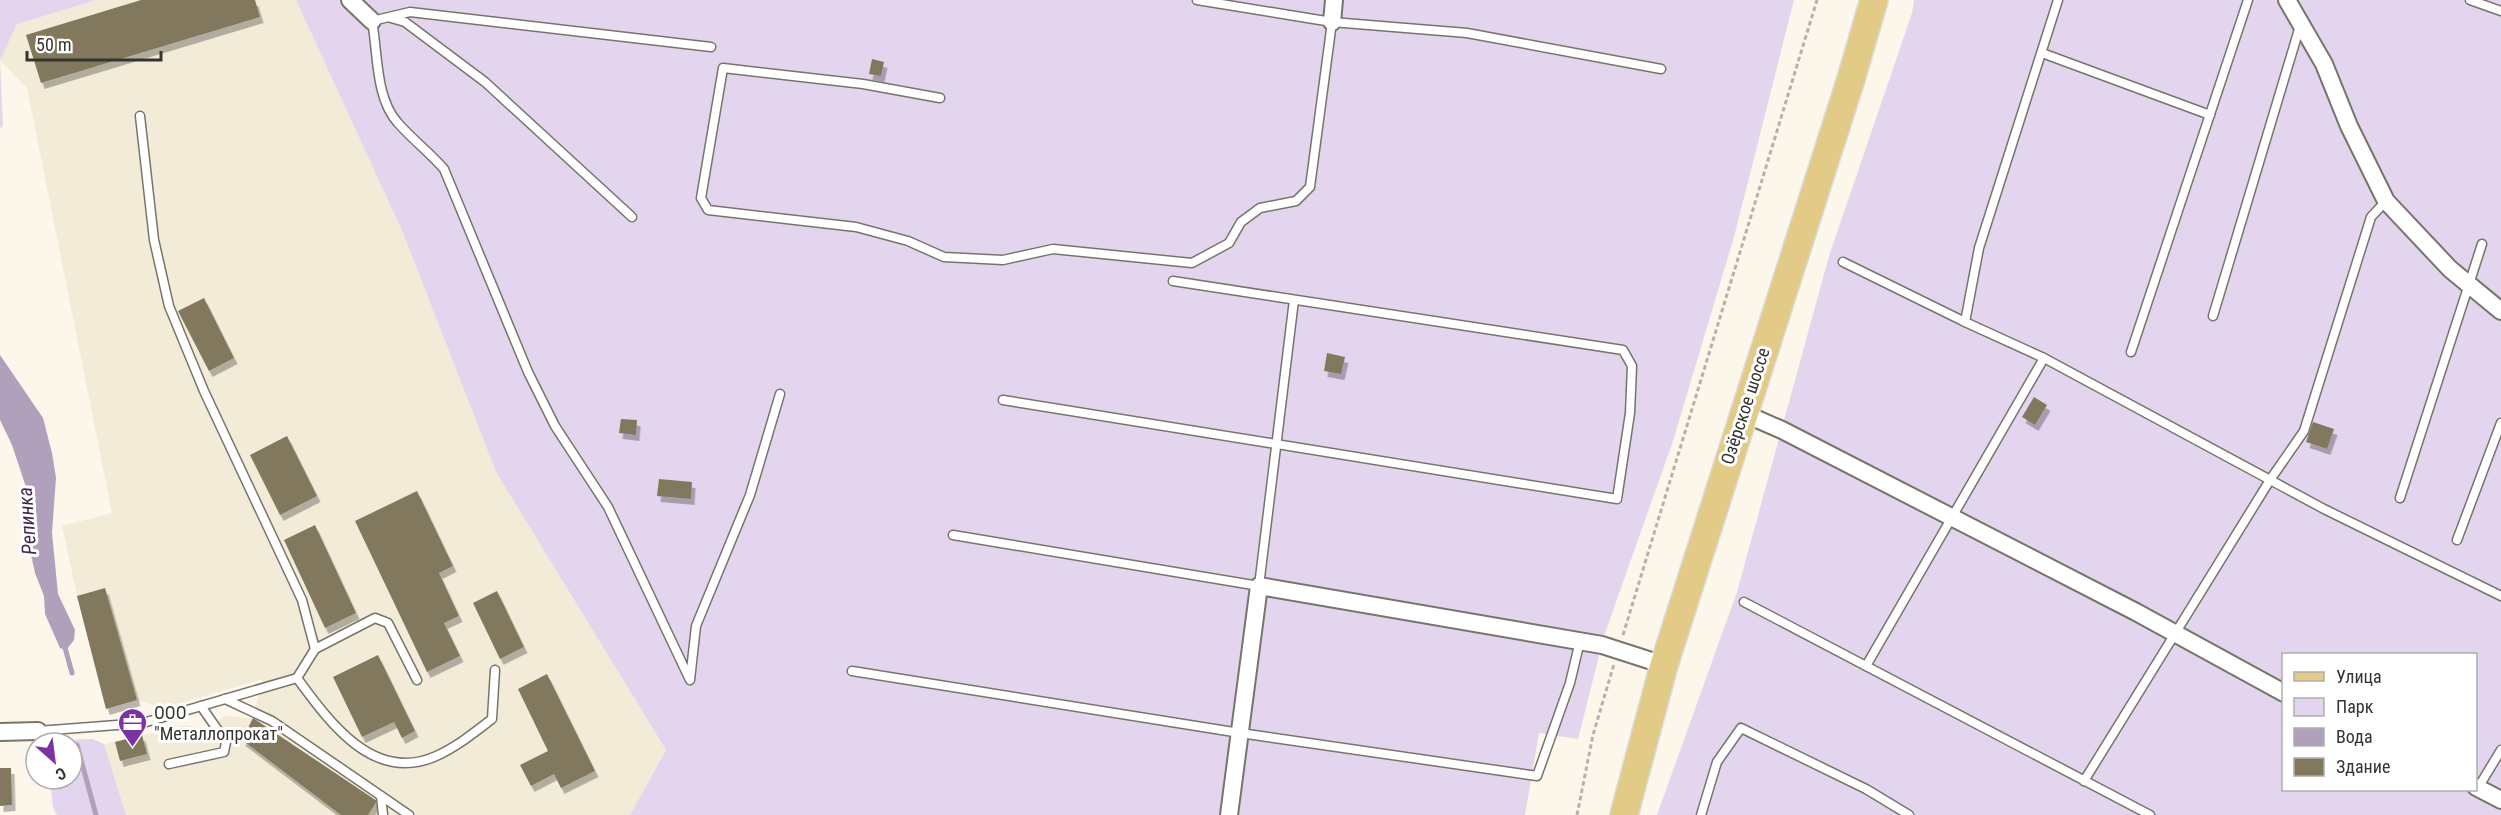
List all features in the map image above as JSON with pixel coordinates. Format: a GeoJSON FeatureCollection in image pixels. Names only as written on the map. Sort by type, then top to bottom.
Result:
{"type":"FeatureCollection","features":[{"type":"Feature","properties":{"kind":"main road","name":"Озёрское шоссе"},"geometry":{"type":"LineString","coordinates":[[1624,815],[1664,665],[1851,79],[1874,0]]}},
{"type":"Feature","properties":{"kind":"street"},"geometry":{"type":"LineString","coordinates":[[350,0],[372,21]]}},
{"type":"Feature","properties":{"kind":"street"},"geometry":{"type":"LineString","coordinates":[[1332,22],[1334,0]]}},
{"type":"Feature","properties":{"kind":"street"},"geometry":{"type":"LineString","coordinates":[[2287,0],[2324,64],[2349,126],[2386,201],[2450,269],[2501,311]]}},
{"type":"Feature","properties":{"kind":"street"},"geometry":{"type":"LineString","coordinates":[[1743,413],[1782,430],[2175,633],[2282,692]]}},
{"type":"Feature","properties":{"kind":"street"},"geometry":{"type":"LineString","coordinates":[[1229,815],[1258,586],[1580,641],[1664,665]]}},
{"type":"Feature","properties":{"kind":"street"},"geometry":{"type":"LineString","coordinates":[[0,732],[24,731]]}},
{"type":"Feature","properties":{"kind":"street"},"geometry":{"type":"LineString","coordinates":[[2477,788],[2501,800]]}},
{"type":"Feature","properties":{"kind":"lane"},"geometry":{"type":"LineString","coordinates":[[1197,0],[1332,22],[1467,33],[1661,69]]}},
{"type":"Feature","properties":{"kind":"lane"},"geometry":{"type":"LineString","coordinates":[[1965,322],[1982,237],[2058,0]]}},
{"type":"Feature","properties":{"kind":"lane"},"geometry":{"type":"LineString","coordinates":[[2131,352],[2248,0]]}},
{"type":"Feature","properties":{"kind":"lane"},"geometry":{"type":"LineString","coordinates":[[2470,0],[2501,11]]}},
{"type":"Feature","properties":{"kind":"lane"},"geometry":{"type":"LineString","coordinates":[[711,47],[410,12],[372,21],[386,104],[397,123],[427,149],[444,169],[528,372],[555,426],[608,507],[690,680],[696,626],[750,495],[780,394]]}},
{"type":"Feature","properties":{"kind":"lane"},"geometry":{"type":"LineString","coordinates":[[391,18],[405,22],[485,82],[632,217]]}},
{"type":"Feature","properties":{"kind":"lane"},"geometry":{"type":"LineString","coordinates":[[940,99],[864,84],[723,68],[701,198],[708,210],[856,227],[908,241],[944,257],[1003,260],[1053,249],[1192,263],[1229,243],[1241,222],[1260,208],[1296,201],[1310,187],[1332,22]]}},
{"type":"Feature","properties":{"kind":"lane"},"geometry":{"type":"LineString","coordinates":[[2213,316],[2300,24]]}},
{"type":"Feature","properties":{"kind":"lane"},"geometry":{"type":"LineString","coordinates":[[2042,53],[2210,115]]}},
{"type":"Feature","properties":{"kind":"lane"},"geometry":{"type":"LineString","coordinates":[[140,116],[154,240],[169,306],[204,391],[302,600],[315,649]]}},
{"type":"Feature","properties":{"kind":"lane"},"geometry":{"type":"LineString","coordinates":[[2084,781],[2270,480],[2304,431],[2371,217],[2386,201]]}},
{"type":"Feature","properties":{"kind":"lane"},"geometry":{"type":"LineString","coordinates":[[2400,498],[2482,244]]}},
{"type":"Feature","properties":{"kind":"lane"},"geometry":{"type":"LineString","coordinates":[[1842,262],[2044,358],[2270,480],[2501,596]]}},
{"type":"Feature","properties":{"kind":"lane"},"geometry":{"type":"LineString","coordinates":[[1004,400],[1277,442],[1617,499],[1630,413],[1632,366],[1623,350],[1173,281]]}},
{"type":"Feature","properties":{"kind":"lane"},"geometry":{"type":"LineString","coordinates":[[953,535],[1258,586],[1294,300]]}},
{"type":"Feature","properties":{"kind":"lane"},"geometry":{"type":"LineString","coordinates":[[1866,666],[2044,358]]}},
{"type":"Feature","properties":{"kind":"lane"},"geometry":{"type":"LineString","coordinates":[[2457,540],[2501,423]]}},
{"type":"Feature","properties":{"kind":"lane"},"geometry":{"type":"LineString","coordinates":[[1744,602],[2150,815]]}},
{"type":"Feature","properties":{"kind":"lane"},"geometry":{"type":"LineString","coordinates":[[38,731],[143,723],[297,678],[315,649],[375,618],[388,623],[417,680]]}},
{"type":"Feature","properties":{"kind":"lane"},"geometry":{"type":"LineString","coordinates":[[852,671],[1240,733],[1538,776],[1570,683],[1580,641]]}},
{"type":"Feature","properties":{"kind":"lane"},"geometry":{"type":"LineString","coordinates":[[297,678],[332,724],[366,753],[399,763],[432,758],[461,742],[492,719],[495,670]]}},
{"type":"Feature","properties":{"kind":"lane"},"geometry":{"type":"LineString","coordinates":[[225,699],[272,721],[409,815]]}},
{"type":"Feature","properties":{"kind":"lane"},"geometry":{"type":"LineString","coordinates":[[169,764],[224,752],[226,742],[201,706]]}},
{"type":"Feature","properties":{"kind":"lane"},"geometry":{"type":"LineString","coordinates":[[1701,815],[1717,762],[1741,728],[1866,789],[1909,815]]}},
{"type":"Feature","properties":{"kind":"lane"},"geometry":{"type":"LineString","coordinates":[[2477,788],[2501,750]]}},
{"type":"Feature","properties":{"kind":"lane"},"geometry":{"type":"LineString","coordinates":[[381,796],[383,815]]}},
{"type":"Feature","properties":{"kind":"path"},"geometry":{"type":"LineString","coordinates":[[1577,815],[1593,735],[1618,650],[1817,0]]}},
{"type":"Feature","properties":{"kind":"shaded area"},"geometry":{"type":"Polygon","coordinates":[[[96,0],[296,0],[403,233],[496,472],[666,750],[630,815],[126,815],[104,744],[185,725],[204,728],[206,731],[225,716],[253,718],[263,679],[163,708],[137,700],[106,709],[77,596],[62,526],[112,513],[27,88],[0,60],[17,23],[96,0]]]}},
{"type":"Feature","properties":{"kind":"green space"},"geometry":{"type":"Polygon","coordinates":[[[0,0],[96,0],[17,24],[0,60],[0,0]]]}},
{"type":"Feature","properties":{"kind":"green space"},"geometry":{"type":"Polygon","coordinates":[[[296,0],[1794,0],[1734,237],[1673,441],[1604,636],[1578,739],[1539,733],[1525,815],[630,815],[666,750],[496,472],[403,233],[296,0]]]}},
{"type":"Feature","properties":{"kind":"green space"},"geometry":{"type":"Polygon","coordinates":[[[1914,0],[2501,0],[2501,815],[1657,815],[1737,592],[1829,256],[1912,13],[1914,0]]]}},
{"type":"Feature","properties":{"kind":"green space"},"geometry":{"type":"Polygon","coordinates":[[[0,60],[3,126],[0,129],[0,60]]]}},
{"type":"Feature","properties":{"kind":"green space"},"geometry":{"type":"Polygon","coordinates":[[[84,739],[92,739],[104,744],[126,815],[57,815],[53,808],[51,791],[84,791],[84,739]]]}},
{"type":"Feature","properties":{"kind":"water"},"geometry":{"type":"Polygon","coordinates":[[[0,355],[43,418],[52,453],[56,478],[52,533],[58,594],[75,630],[74,640],[66,650],[60,648],[45,614],[44,596],[35,573],[27,536],[26,487],[12,445],[0,420],[0,355]]]}},
{"type":"Feature","properties":{"kind":"building"},"geometry":{"type":"Polygon","coordinates":[[[141,0],[255,0],[260,17],[41,83],[26,35],[141,0]]]}},
{"type":"Feature","properties":{"kind":"building"},"geometry":{"type":"Polygon","coordinates":[[[872,59],[884,62],[881,76],[869,74],[872,59]]]}},
{"type":"Feature","properties":{"kind":"building"},"geometry":{"type":"Polygon","coordinates":[[[204,298],[234,358],[209,371],[178,311],[204,298]]]}},
{"type":"Feature","properties":{"kind":"building"},"geometry":{"type":"Polygon","coordinates":[[[1327,353],[1345,357],[1341,374],[1324,371],[1327,353]]]}},
{"type":"Feature","properties":{"kind":"building"},"geometry":{"type":"Polygon","coordinates":[[[2034,397],[2047,405],[2035,425],[2022,417],[2034,397]]]}},
{"type":"Feature","properties":{"kind":"building"},"geometry":{"type":"Polygon","coordinates":[[[621,419],[637,420],[636,435],[619,433],[621,419]]]}},
{"type":"Feature","properties":{"kind":"building"},"geometry":{"type":"Polygon","coordinates":[[[2313,422],[2334,429],[2327,449],[2306,442],[2313,422]]]}},
{"type":"Feature","properties":{"kind":"building"},"geometry":{"type":"Polygon","coordinates":[[[287,436],[317,496],[280,515],[250,455],[287,436]]]}},
{"type":"Feature","properties":{"kind":"building"},"geometry":{"type":"Polygon","coordinates":[[[659,479],[692,482],[691,499],[657,496],[659,479]]]}},
{"type":"Feature","properties":{"kind":"building"},"geometry":{"type":"Polygon","coordinates":[[[417,491],[453,566],[439,573],[459,616],[444,623],[460,656],[427,672],[355,521],[417,491]]]}},
{"type":"Feature","properties":{"kind":"building"},"geometry":{"type":"Polygon","coordinates":[[[315,525],[356,613],[325,628],[284,540],[315,525]]]}},
{"type":"Feature","properties":{"kind":"building"},"geometry":{"type":"Polygon","coordinates":[[[105,588],[137,700],[106,709],[77,596],[105,588]]]}},
{"type":"Feature","properties":{"kind":"building"},"geometry":{"type":"Polygon","coordinates":[[[497,591],[524,647],[500,659],[473,603],[497,591]]]}},
{"type":"Feature","properties":{"kind":"building"},"geometry":{"type":"Polygon","coordinates":[[[378,655],[415,731],[402,738],[394,722],[362,737],[333,677],[378,655]]]}},
{"type":"Feature","properties":{"kind":"building"},"geometry":{"type":"Polygon","coordinates":[[[547,674],[595,771],[561,788],[554,774],[531,786],[520,765],[548,751],[518,689],[547,674]]]}},
{"type":"Feature","properties":{"kind":"building"},"geometry":{"type":"Polygon","coordinates":[[[253,718],[377,801],[368,815],[341,815],[242,740],[253,718]]]}},
{"type":"Feature","properties":{"kind":"building"},"geometry":{"type":"Polygon","coordinates":[[[142,735],[147,754],[120,761],[115,742],[142,735]]]}},
{"type":"Feature","properties":{"kind":"building"},"geometry":{"type":"Polygon","coordinates":[[[0,768],[11,768],[12,805],[0,806],[0,768]]]}},
{"type":"Feature","properties":{"kind":"waterway","name":"Репинка"},"geometry":{"type":"LineString","coordinates":[[64,644],[72,673]]}},
{"type":"Feature","properties":{"kind":"waterway","name":"Репинка"},"geometry":{"type":"LineString","coordinates":[[84,771],[96,815]]}},
{"type":"Feature","properties":{"kind":"place","name":"ООО \"Металлопрокат\""},"geometry":{"type":"Point","coordinates":[133,748]}}]}
